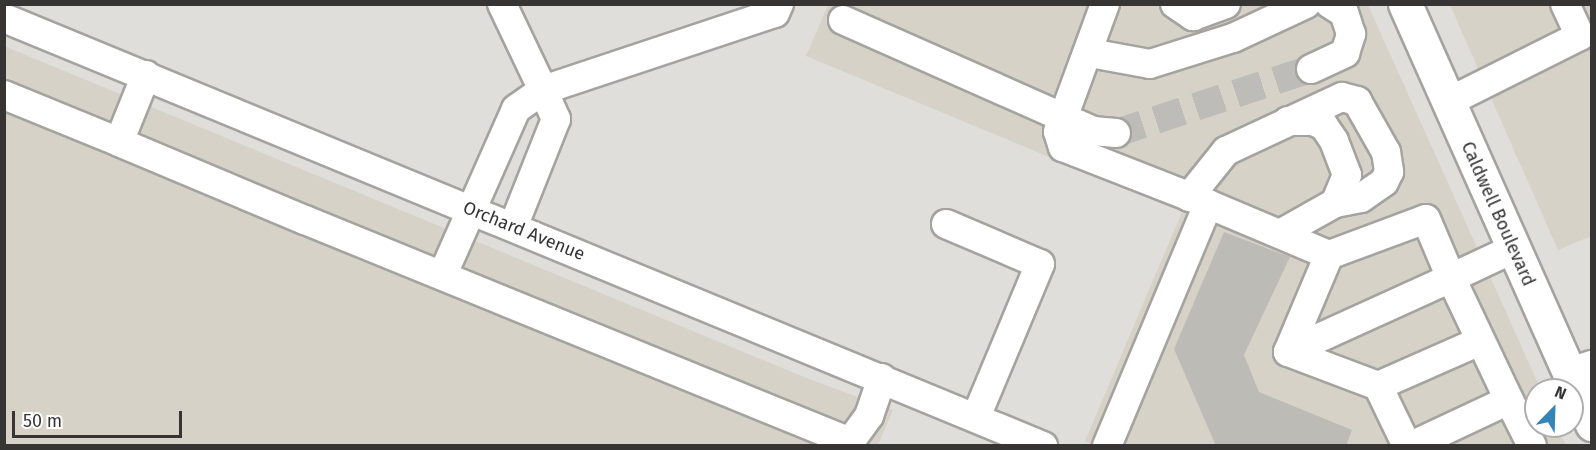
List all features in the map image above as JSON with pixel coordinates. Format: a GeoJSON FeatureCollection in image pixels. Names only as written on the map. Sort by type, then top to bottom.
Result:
{"type":"FeatureCollection","features":[{"type":"Feature","properties":{"kind":"main road","name":"Caldwell Boulevard"},"geometry":{"type":"LineString","coordinates":[[1405,4],[1513,249],[1581,369],[1592,424]]}},
{"type":"Feature","properties":{"kind":"street"},"geometry":{"type":"LineString","coordinates":[[502,4],[556,119],[513,227]]}},
{"type":"Feature","properties":{"kind":"street"},"geometry":{"type":"LineString","coordinates":[[443,274],[516,109],[543,90],[776,13],[779,4]]}},
{"type":"Feature","properties":{"kind":"street"},"geometry":{"type":"LineString","coordinates":[[1105,4],[1090,52],[1058,132],[1063,147],[1329,255],[1426,219],[1480,341],[1532,446]]}},
{"type":"Feature","properties":{"kind":"street"},"geometry":{"type":"LineString","coordinates":[[1175,4],[1193,16],[1226,4]]}},
{"type":"Feature","properties":{"kind":"street"},"geometry":{"type":"LineString","coordinates":[[1090,52],[1150,64],[1233,38],[1306,4]]}},
{"type":"Feature","properties":{"kind":"street"},"geometry":{"type":"LineString","coordinates":[[1311,69],[1345,53],[1351,34],[1344,13],[1330,4]]}},
{"type":"Feature","properties":{"kind":"street"},"geometry":{"type":"LineString","coordinates":[[1448,102],[1586,34],[1565,4]]}},
{"type":"Feature","properties":{"kind":"street","name":"Orchard Avenue"},"geometry":{"type":"LineString","coordinates":[[4,18],[882,378],[1039,445]]}},
{"type":"Feature","properties":{"kind":"street"},"geometry":{"type":"LineString","coordinates":[[843,20],[1093,131],[1116,133]]}},
{"type":"Feature","properties":{"kind":"street"},"geometry":{"type":"LineString","coordinates":[[119,142],[146,75]]}},
{"type":"Feature","properties":{"kind":"street"},"geometry":{"type":"LineString","coordinates":[[4,95],[850,442],[869,416],[882,378]]}},
{"type":"Feature","properties":{"kind":"street"},"geometry":{"type":"LineString","coordinates":[[1107,446],[1199,201],[1226,151],[1342,97],[1357,101],[1386,152],[1389,171],[1384,182],[1361,198],[1335,203],[1280,234]]}},
{"type":"Feature","properties":{"kind":"street"},"geometry":{"type":"LineString","coordinates":[[1288,121],[1313,121],[1324,126],[1334,141],[1347,175],[1335,203]]}},
{"type":"Feature","properties":{"kind":"street"},"geometry":{"type":"LineString","coordinates":[[946,225],[1041,264],[976,417]]}},
{"type":"Feature","properties":{"kind":"street"},"geometry":{"type":"LineString","coordinates":[[1288,352],[1513,249]]}},
{"type":"Feature","properties":{"kind":"street"},"geometry":{"type":"LineString","coordinates":[[1288,352],[1329,255]]}},
{"type":"Feature","properties":{"kind":"street"},"geometry":{"type":"LineString","coordinates":[[1377,386],[1480,341]]}},
{"type":"Feature","properties":{"kind":"street"},"geometry":{"type":"LineString","coordinates":[[1288,352],[1377,386],[1409,446],[1509,400]]}},
{"type":"Feature","properties":{"kind":"shaded area"},"geometry":{"type":"Polygon","coordinates":[[[828,5],[1368,5],[1536,378],[1524,378],[1524,438],[1563,438],[1566,445],[1096,446],[1085,441],[1182,212],[806,56],[828,5]]]}},
{"type":"Feature","properties":{"kind":"shaded area"},"geometry":{"type":"Polygon","coordinates":[[[1450,5],[1591,5],[1591,236],[1558,250],[1450,5]]]}},
{"type":"Feature","properties":{"kind":"shaded area"},"geometry":{"type":"Polygon","coordinates":[[[4,46],[809,379],[893,410],[878,445],[5,445],[4,46]]]}},
{"type":"Feature","properties":{"kind":"building"},"geometry":{"type":"Polygon","coordinates":[[[1224,232],[1290,257],[1244,355],[1259,392],[1352,430],[1346,446],[1216,446],[1174,349],[1224,232]]]}},
{"type":"Feature","properties":{"kind":"tunnel"},"geometry":{"type":"LineString","coordinates":[[1116,133],[1311,69]]}}]}
